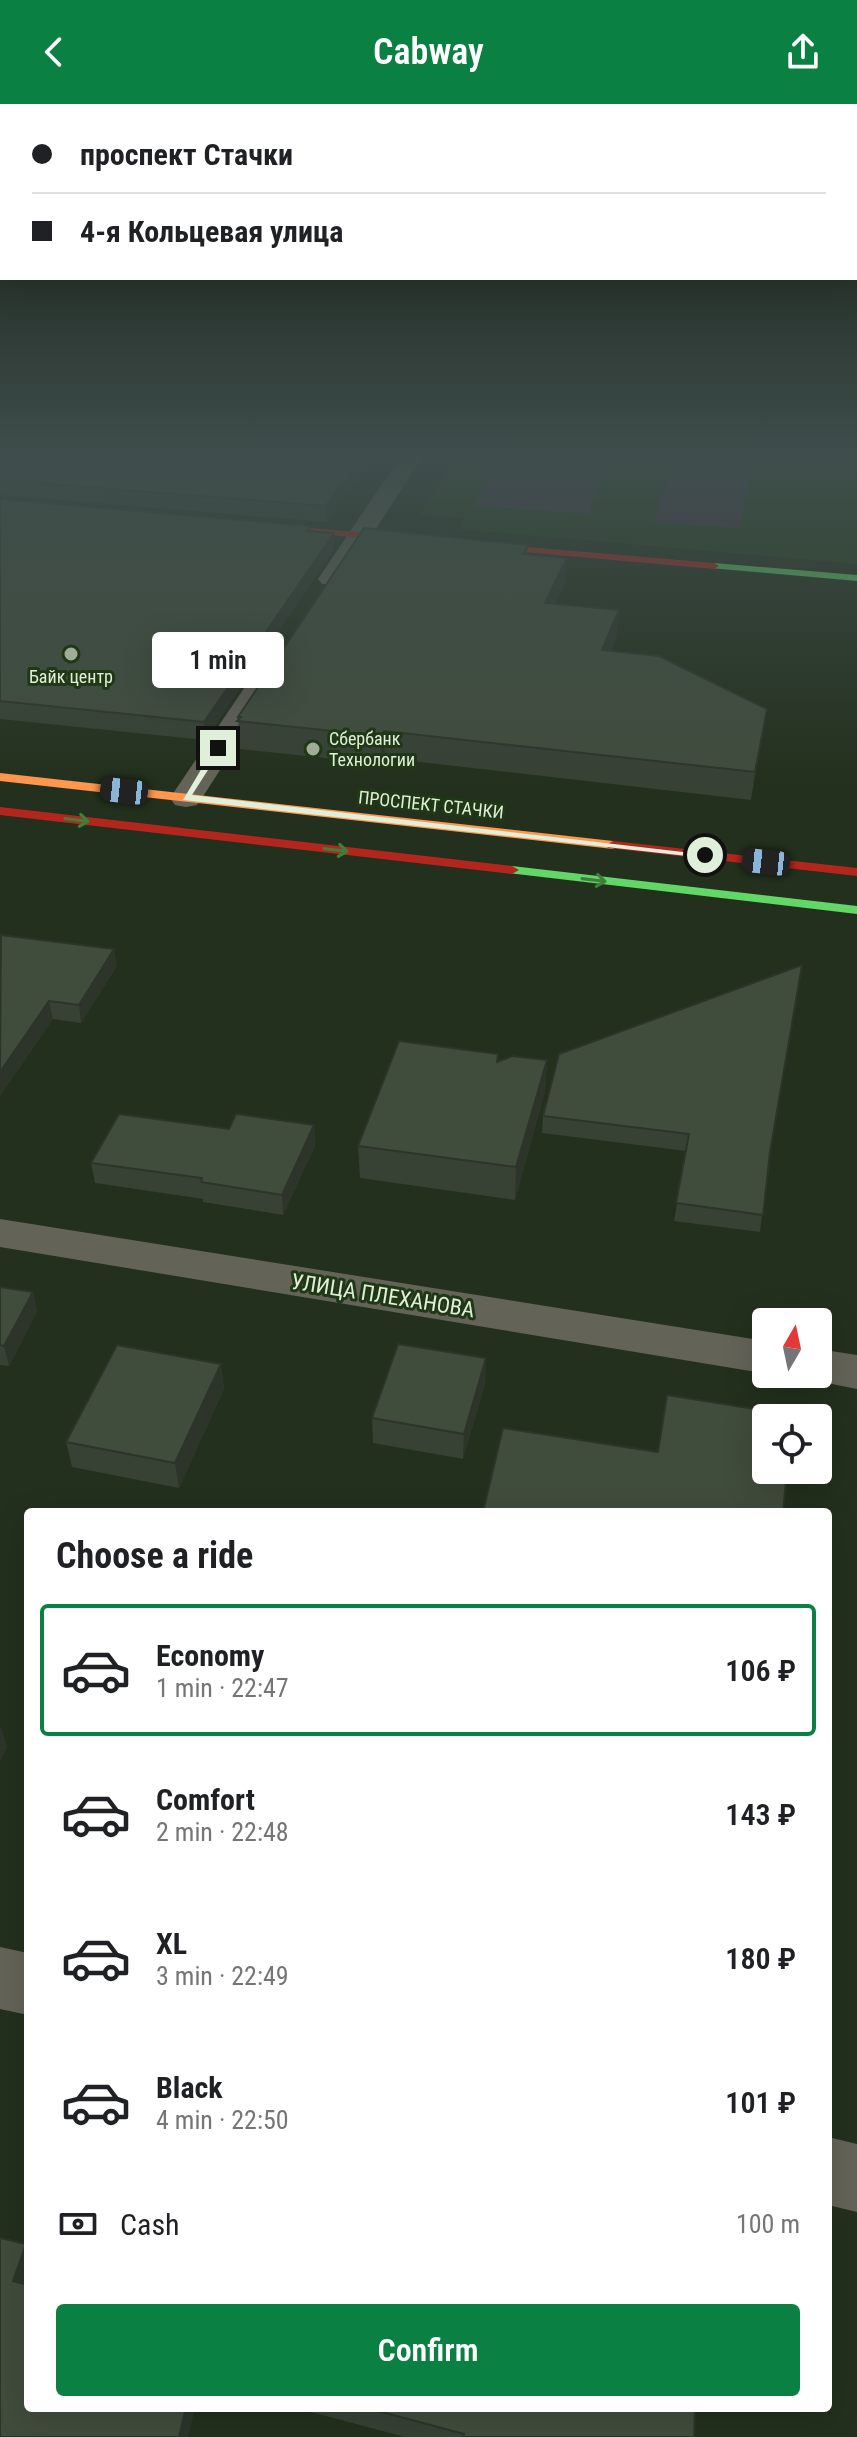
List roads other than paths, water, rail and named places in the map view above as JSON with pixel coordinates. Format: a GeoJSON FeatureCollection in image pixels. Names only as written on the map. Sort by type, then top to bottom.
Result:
{"type":"FeatureCollection","features":[{"type":"Feature","properties":{"kind":"main road"},"geometry":{"type":"LineString","coordinates":[[702,565],[857,578]]}},
{"type":"Feature","properties":{"kind":"main road","name":"ПРОСПЕКТ СТАЧКИ"},"geometry":{"type":"LineString","coordinates":[[0,777],[857,872]]}},
{"type":"Feature","properties":{"kind":"main road"},"geometry":{"type":"LineString","coordinates":[[0,811],[857,910]]}},
{"type":"Feature","properties":{"kind":"street"},"geometry":{"type":"LineString","coordinates":[[316,602],[341,565]]}},
{"type":"Feature","properties":{"kind":"street"},"geometry":{"type":"LineString","coordinates":[[186,798],[289,642]]}},
{"type":"Feature","properties":{"kind":"street","name":"УЛИЦА ПЛЕХАНОВА"},"geometry":{"type":"LineString","coordinates":[[0,1233],[752,1356]]}},
{"type":"Feature","properties":{"kind":"street"},"geometry":{"type":"LineString","coordinates":[[832,1368],[857,1372]]}},
{"type":"Feature","properties":{"kind":"street"},"geometry":{"type":"LineString","coordinates":[[0,1978],[24,1983]]}},
{"type":"Feature","properties":{"kind":"street"},"geometry":{"type":"LineString","coordinates":[[832,2172],[857,2178]]}},
{"type":"Feature","properties":{"kind":"place","name":"Байк центр"},"geometry":{"type":"Point","coordinates":[71,654]}},
{"type":"Feature","properties":{"kind":"place","name":"Сбербанк Технологии"},"geometry":{"type":"Point","coordinates":[313,749]}}]}
